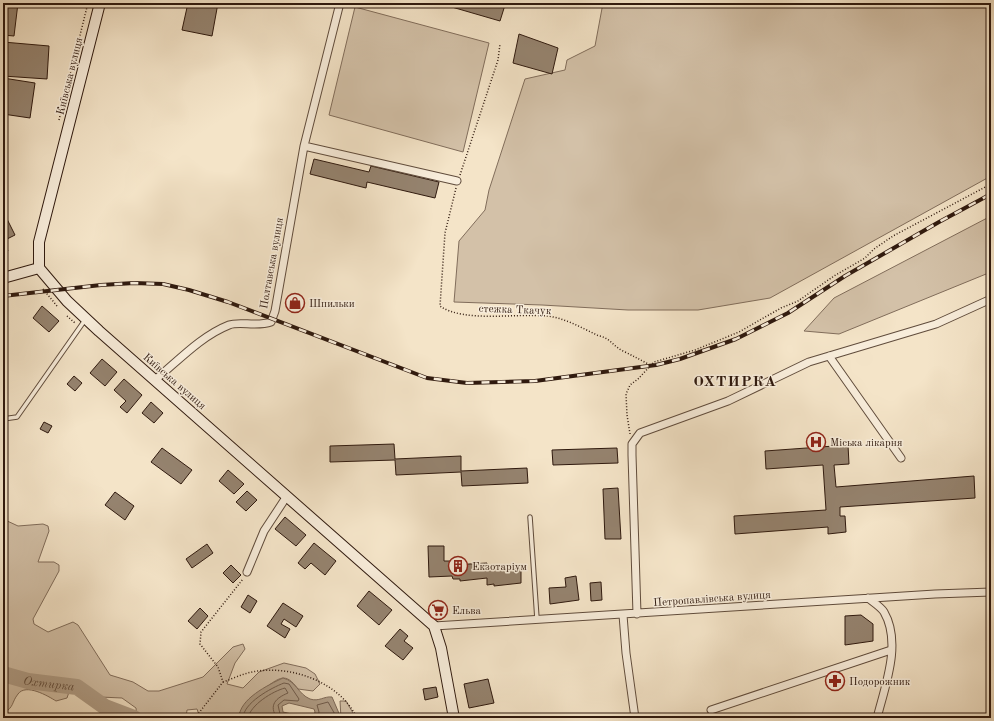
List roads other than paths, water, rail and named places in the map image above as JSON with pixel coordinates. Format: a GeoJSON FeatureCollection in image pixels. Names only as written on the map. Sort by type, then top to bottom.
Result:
{"type":"FeatureCollection","features":[{"type":"Feature","properties":{"kind":"main road","name":"Київська вулиця"},"geometry":{"type":"LineString","coordinates":[[100,3],[39,242],[38,268],[67,301],[86,319],[434,626]]}},
{"type":"Feature","properties":{"kind":"main road"},"geometry":{"type":"LineString","coordinates":[[3,278],[38,268]]}},
{"type":"Feature","properties":{"kind":"main road"},"geometry":{"type":"LineString","coordinates":[[434,626],[441,648],[454,718]]}},
{"type":"Feature","properties":{"kind":"street","name":"Полтавська вулиця"},"geometry":{"type":"LineString","coordinates":[[155,380],[201,342],[230,324],[262,325],[271,322],[275,311],[304,146],[340,3]]}},
{"type":"Feature","properties":{"kind":"street"},"geometry":{"type":"LineString","coordinates":[[304,146],[457,182]]}},
{"type":"Feature","properties":{"kind":"street"},"geometry":{"type":"LineString","coordinates":[[637,614],[632,455],[633,441],[640,433],[728,401],[809,362],[936,324],[991,299]]}},
{"type":"Feature","properties":{"kind":"street"},"geometry":{"type":"LineString","coordinates":[[830,356],[901,458]]}},
{"type":"Feature","properties":{"kind":"street"},"geometry":{"type":"LineString","coordinates":[[246,572],[264,532],[287,496]]}},
{"type":"Feature","properties":{"kind":"street","name":"Петропавлівська вулиця"},"geometry":{"type":"LineString","coordinates":[[434,626],[868,598],[991,592]]}},
{"type":"Feature","properties":{"kind":"street"},"geometry":{"type":"LineString","coordinates":[[868,598],[884,611],[893,634],[878,718]]}},
{"type":"Feature","properties":{"kind":"street"},"geometry":{"type":"LineString","coordinates":[[623,614],[626,653],[635,718]]}},
{"type":"Feature","properties":{"kind":"street"},"geometry":{"type":"LineString","coordinates":[[711,710],[891,650]]}},
{"type":"Feature","properties":{"kind":"lane"},"geometry":{"type":"LineString","coordinates":[[3,419],[17,417],[86,319]]}},
{"type":"Feature","properties":{"kind":"lane"},"geometry":{"type":"LineString","coordinates":[[530,517],[537,620]]}},
{"type":"Feature","properties":{"kind":"water"},"geometry":{"type":"Polygon","coordinates":[[[283,678],[291,682],[310,699],[316,700],[332,697],[341,718],[313,718],[315,712],[314,709],[289,703],[282,706],[283,712],[296,715],[299,718],[239,718],[240,711],[249,699],[262,689],[283,678]]]}},
{"type":"Feature","properties":{"kind":"waterway","name":"Охтирка"},"geometry":{"type":"LineString","coordinates":[[3,674],[28,681],[77,687],[105,707],[134,718]]}},
{"type":"Feature","properties":{"kind":"railway"},"geometry":{"type":"LineString","coordinates":[[3,296],[101,285],[134,283],[163,284],[228,302],[427,378],[467,383],[535,381],[656,365],[680,359],[736,339],[788,313],[845,276],[991,194]]}},
{"type":"Feature","properties":{"kind":"place","name":"Шпильки"},"geometry":{"type":"Point","coordinates":[295,303]}},
{"type":"Feature","properties":{"kind":"place","name":"Міська лікарня"},"geometry":{"type":"Point","coordinates":[816,442]}},
{"type":"Feature","properties":{"kind":"place","name":"Екзотаріум"},"geometry":{"type":"Point","coordinates":[458,566]}},
{"type":"Feature","properties":{"kind":"place","name":"Ельва"},"geometry":{"type":"Point","coordinates":[438,610]}},
{"type":"Feature","properties":{"kind":"place","name":"Подорожник"},"geometry":{"type":"Point","coordinates":[835,681]}},
{"type":"Feature","properties":{"kind":"district","name":"ОХТИРКА"},"geometry":{"type":"Point","coordinates":[735,381]}}]}
